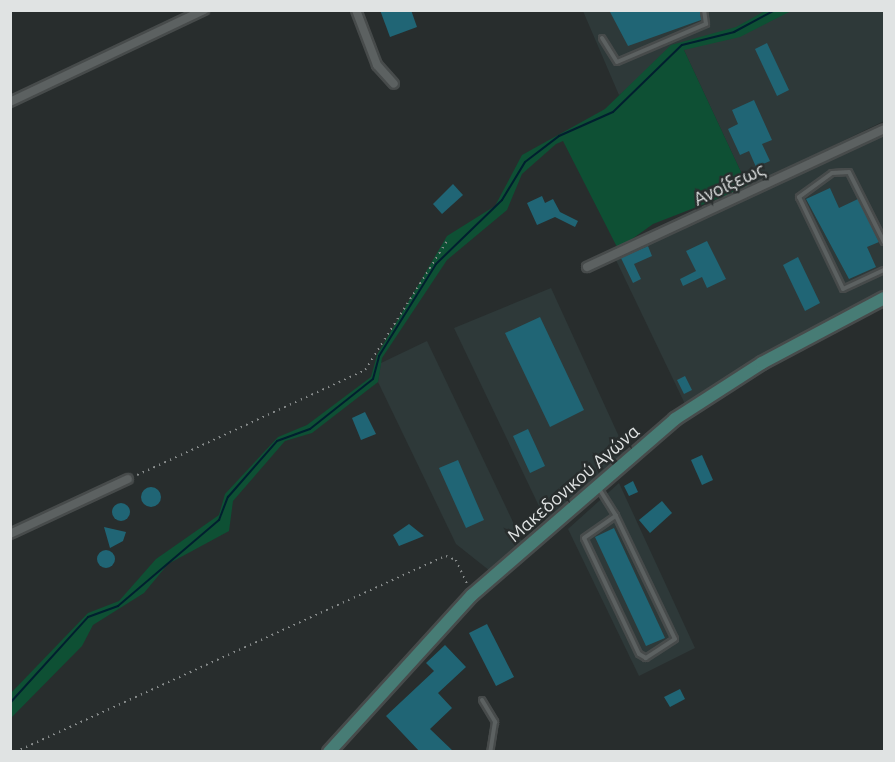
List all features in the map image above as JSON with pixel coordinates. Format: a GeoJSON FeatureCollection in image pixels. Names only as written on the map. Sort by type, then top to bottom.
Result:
{"type":"FeatureCollection","features":[{"type":"Feature","properties":{"kind":"main road","name":"Μακεδονικού Αγώνα"},"geometry":{"type":"LineString","coordinates":[[329,752],[472,595],[702,399],[885,298]]}},
{"type":"Feature","properties":{"kind":"street"},"geometry":{"type":"LineString","coordinates":[[10,102],[204,10]]}},
{"type":"Feature","properties":{"kind":"street"},"geometry":{"type":"LineString","coordinates":[[357,10],[377,65],[394,84]]}},
{"type":"Feature","properties":{"kind":"street","name":"Ανοίξεως"},"geometry":{"type":"LineString","coordinates":[[587,267],[885,129]]}},
{"type":"Feature","properties":{"kind":"street"},"geometry":{"type":"LineString","coordinates":[[10,534],[128,479]]}},
{"type":"Feature","properties":{"kind":"lane"},"geometry":{"type":"LineString","coordinates":[[602,38],[617,62],[706,24],[704,10]]}},
{"type":"Feature","properties":{"kind":"lane"},"geometry":{"type":"LineString","coordinates":[[885,242],[849,172],[832,174],[799,197],[843,289],[885,270]]}},
{"type":"Feature","properties":{"kind":"lane"},"geometry":{"type":"LineString","coordinates":[[598,487],[616,516],[675,639],[646,658],[639,654],[584,538],[616,516]]}},
{"type":"Feature","properties":{"kind":"lane"},"geometry":{"type":"LineString","coordinates":[[482,700],[495,722],[490,752]]}},
{"type":"Feature","properties":{"kind":"path"},"geometry":{"type":"LineString","coordinates":[[128,479],[365,369],[447,242]]}},
{"type":"Feature","properties":{"kind":"path"},"geometry":{"type":"LineString","coordinates":[[15,752],[446,556],[456,560],[472,595]]}},
{"type":"Feature","properties":{"kind":"shaded area"},"geometry":{"type":"Polygon","coordinates":[[[583,11],[884,11],[884,121],[748,187],[684,50],[619,95],[583,11]]]}},
{"type":"Feature","properties":{"kind":"shaded area"},"geometry":{"type":"Polygon","coordinates":[[[884,135],[884,295],[685,404],[615,258],[884,135]]]}},
{"type":"Feature","properties":{"kind":"shaded area"},"geometry":{"type":"Polygon","coordinates":[[[551,288],[626,452],[548,525],[454,328],[551,288]]]}},
{"type":"Feature","properties":{"kind":"shaded area"},"geometry":{"type":"Polygon","coordinates":[[[427,341],[523,543],[490,571],[456,544],[378,382],[381,363],[427,341]]]}},
{"type":"Feature","properties":{"kind":"shaded area"},"geometry":{"type":"Polygon","coordinates":[[[619,483],[695,648],[639,676],[568,529],[619,483]]]}},
{"type":"Feature","properties":{"kind":"green space"},"geometry":{"type":"Polygon","coordinates":[[[765,11],[791,11],[740,37],[684,50],[748,187],[653,224],[618,249],[563,141],[556,144],[522,174],[507,210],[447,260],[382,358],[378,382],[312,433],[285,441],[233,501],[229,531],[168,564],[144,593],[93,625],[82,646],[11,718],[10,694],[88,613],[119,601],[156,559],[219,515],[225,494],[278,437],[307,425],[371,377],[377,355],[447,236],[495,206],[522,155],[605,109],[671,45],[736,27],[765,11]]]}},
{"type":"Feature","properties":{"kind":"building"},"geometry":{"type":"Polygon","coordinates":[[[380,10],[411,10],[417,27],[390,37],[380,10]]]}},
{"type":"Feature","properties":{"kind":"building"},"geometry":{"type":"Polygon","coordinates":[[[609,10],[700,10],[701,20],[628,46],[609,10]]]}},
{"type":"Feature","properties":{"kind":"building"},"geometry":{"type":"Polygon","coordinates":[[[767,43],[789,90],[777,96],[755,49],[767,43]]]}},
{"type":"Feature","properties":{"kind":"building"},"geometry":{"type":"Polygon","coordinates":[[[754,100],[772,140],[762,144],[770,161],[756,167],[749,151],[740,155],[728,129],[738,124],[732,110],[754,100]]]}},
{"type":"Feature","properties":{"kind":"building"},"geometry":{"type":"Polygon","coordinates":[[[453,184],[463,195],[442,214],[433,204],[453,184]]]}},
{"type":"Feature","properties":{"kind":"building"},"geometry":{"type":"Polygon","coordinates":[[[830,188],[839,208],[858,199],[879,242],[867,247],[876,267],[849,279],[806,199],[830,188]]]}},
{"type":"Feature","properties":{"kind":"building"},"geometry":{"type":"Polygon","coordinates":[[[542,196],[545,203],[553,199],[560,212],[578,221],[575,227],[555,217],[537,225],[527,203],[542,196]]]}},
{"type":"Feature","properties":{"kind":"building"},"geometry":{"type":"Polygon","coordinates":[[[707,241],[726,279],[707,288],[702,277],[683,286],[680,279],[696,271],[686,251],[707,241]]]}},
{"type":"Feature","properties":{"kind":"building"},"geometry":{"type":"Polygon","coordinates":[[[648,246],[652,256],[634,264],[641,279],[633,283],[621,258],[648,246]]]}},
{"type":"Feature","properties":{"kind":"building"},"geometry":{"type":"Polygon","coordinates":[[[798,257],[820,303],[805,311],[783,265],[798,257]]]}},
{"type":"Feature","properties":{"kind":"building"},"geometry":{"type":"Polygon","coordinates":[[[540,317],[584,410],[550,427],[505,333],[540,317]]]}},
{"type":"Feature","properties":{"kind":"building"},"geometry":{"type":"Polygon","coordinates":[[[685,376],[692,390],[684,394],[677,380],[685,376]]]}},
{"type":"Feature","properties":{"kind":"building"},"geometry":{"type":"Polygon","coordinates":[[[365,412],[376,434],[361,440],[352,418],[365,412]]]}},
{"type":"Feature","properties":{"kind":"building"},"geometry":{"type":"Polygon","coordinates":[[[528,429],[545,466],[530,473],[513,436],[528,429]]]}},
{"type":"Feature","properties":{"kind":"building"},"geometry":{"type":"Polygon","coordinates":[[[702,455],[713,480],[702,485],[691,460],[702,455]]]}},
{"type":"Feature","properties":{"kind":"building"},"geometry":{"type":"Polygon","coordinates":[[[458,460],[484,520],[466,528],[439,468],[458,460]]]}},
{"type":"Feature","properties":{"kind":"building"},"geometry":{"type":"Polygon","coordinates":[[[633,481],[638,492],[629,496],[624,486],[633,481]]]}},
{"type":"Feature","properties":{"kind":"building"},"geometry":{"type":"Polygon","coordinates":[[[151,487],[158,490],[161,497],[158,504],[151,507],[144,504],[141,497],[144,490],[151,487]]]}},
{"type":"Feature","properties":{"kind":"building"},"geometry":{"type":"Polygon","coordinates":[[[662,501],[672,513],[650,533],[639,520],[662,501]]]}},
{"type":"Feature","properties":{"kind":"building"},"geometry":{"type":"Polygon","coordinates":[[[121,503],[127,506],[130,512],[127,518],[121,521],[115,518],[112,512],[115,506],[121,503]]]}},
{"type":"Feature","properties":{"kind":"building"},"geometry":{"type":"Polygon","coordinates":[[[409,524],[424,536],[399,546],[393,535],[409,524]]]}},
{"type":"Feature","properties":{"kind":"building"},"geometry":{"type":"Polygon","coordinates":[[[104,527],[126,532],[123,541],[110,548],[104,527]]]}},
{"type":"Feature","properties":{"kind":"building"},"geometry":{"type":"Polygon","coordinates":[[[614,528],[665,638],[646,646],[595,537],[614,528]]]}},
{"type":"Feature","properties":{"kind":"building"},"geometry":{"type":"Polygon","coordinates":[[[102,550],[110,550],[115,555],[113,566],[102,568],[97,563],[97,555],[102,550]]]}},
{"type":"Feature","properties":{"kind":"building"},"geometry":{"type":"Polygon","coordinates":[[[487,624],[514,677],[496,686],[469,633],[487,624]]]}},
{"type":"Feature","properties":{"kind":"building"},"geometry":{"type":"Polygon","coordinates":[[[445,645],[466,667],[438,693],[452,708],[430,729],[454,752],[420,752],[386,716],[434,671],[426,663],[445,645]]]}},
{"type":"Feature","properties":{"kind":"building"},"geometry":{"type":"Polygon","coordinates":[[[680,689],[685,699],[670,707],[664,697],[680,689]]]}},
{"type":"Feature","properties":{"kind":"waterway"},"geometry":{"type":"LineString","coordinates":[[10,703],[88,617],[118,606],[219,520],[228,497],[277,441],[310,429],[373,379],[379,356],[436,264],[502,200],[525,162],[559,136],[613,112],[682,45],[734,32],[775,10]]}}]}
